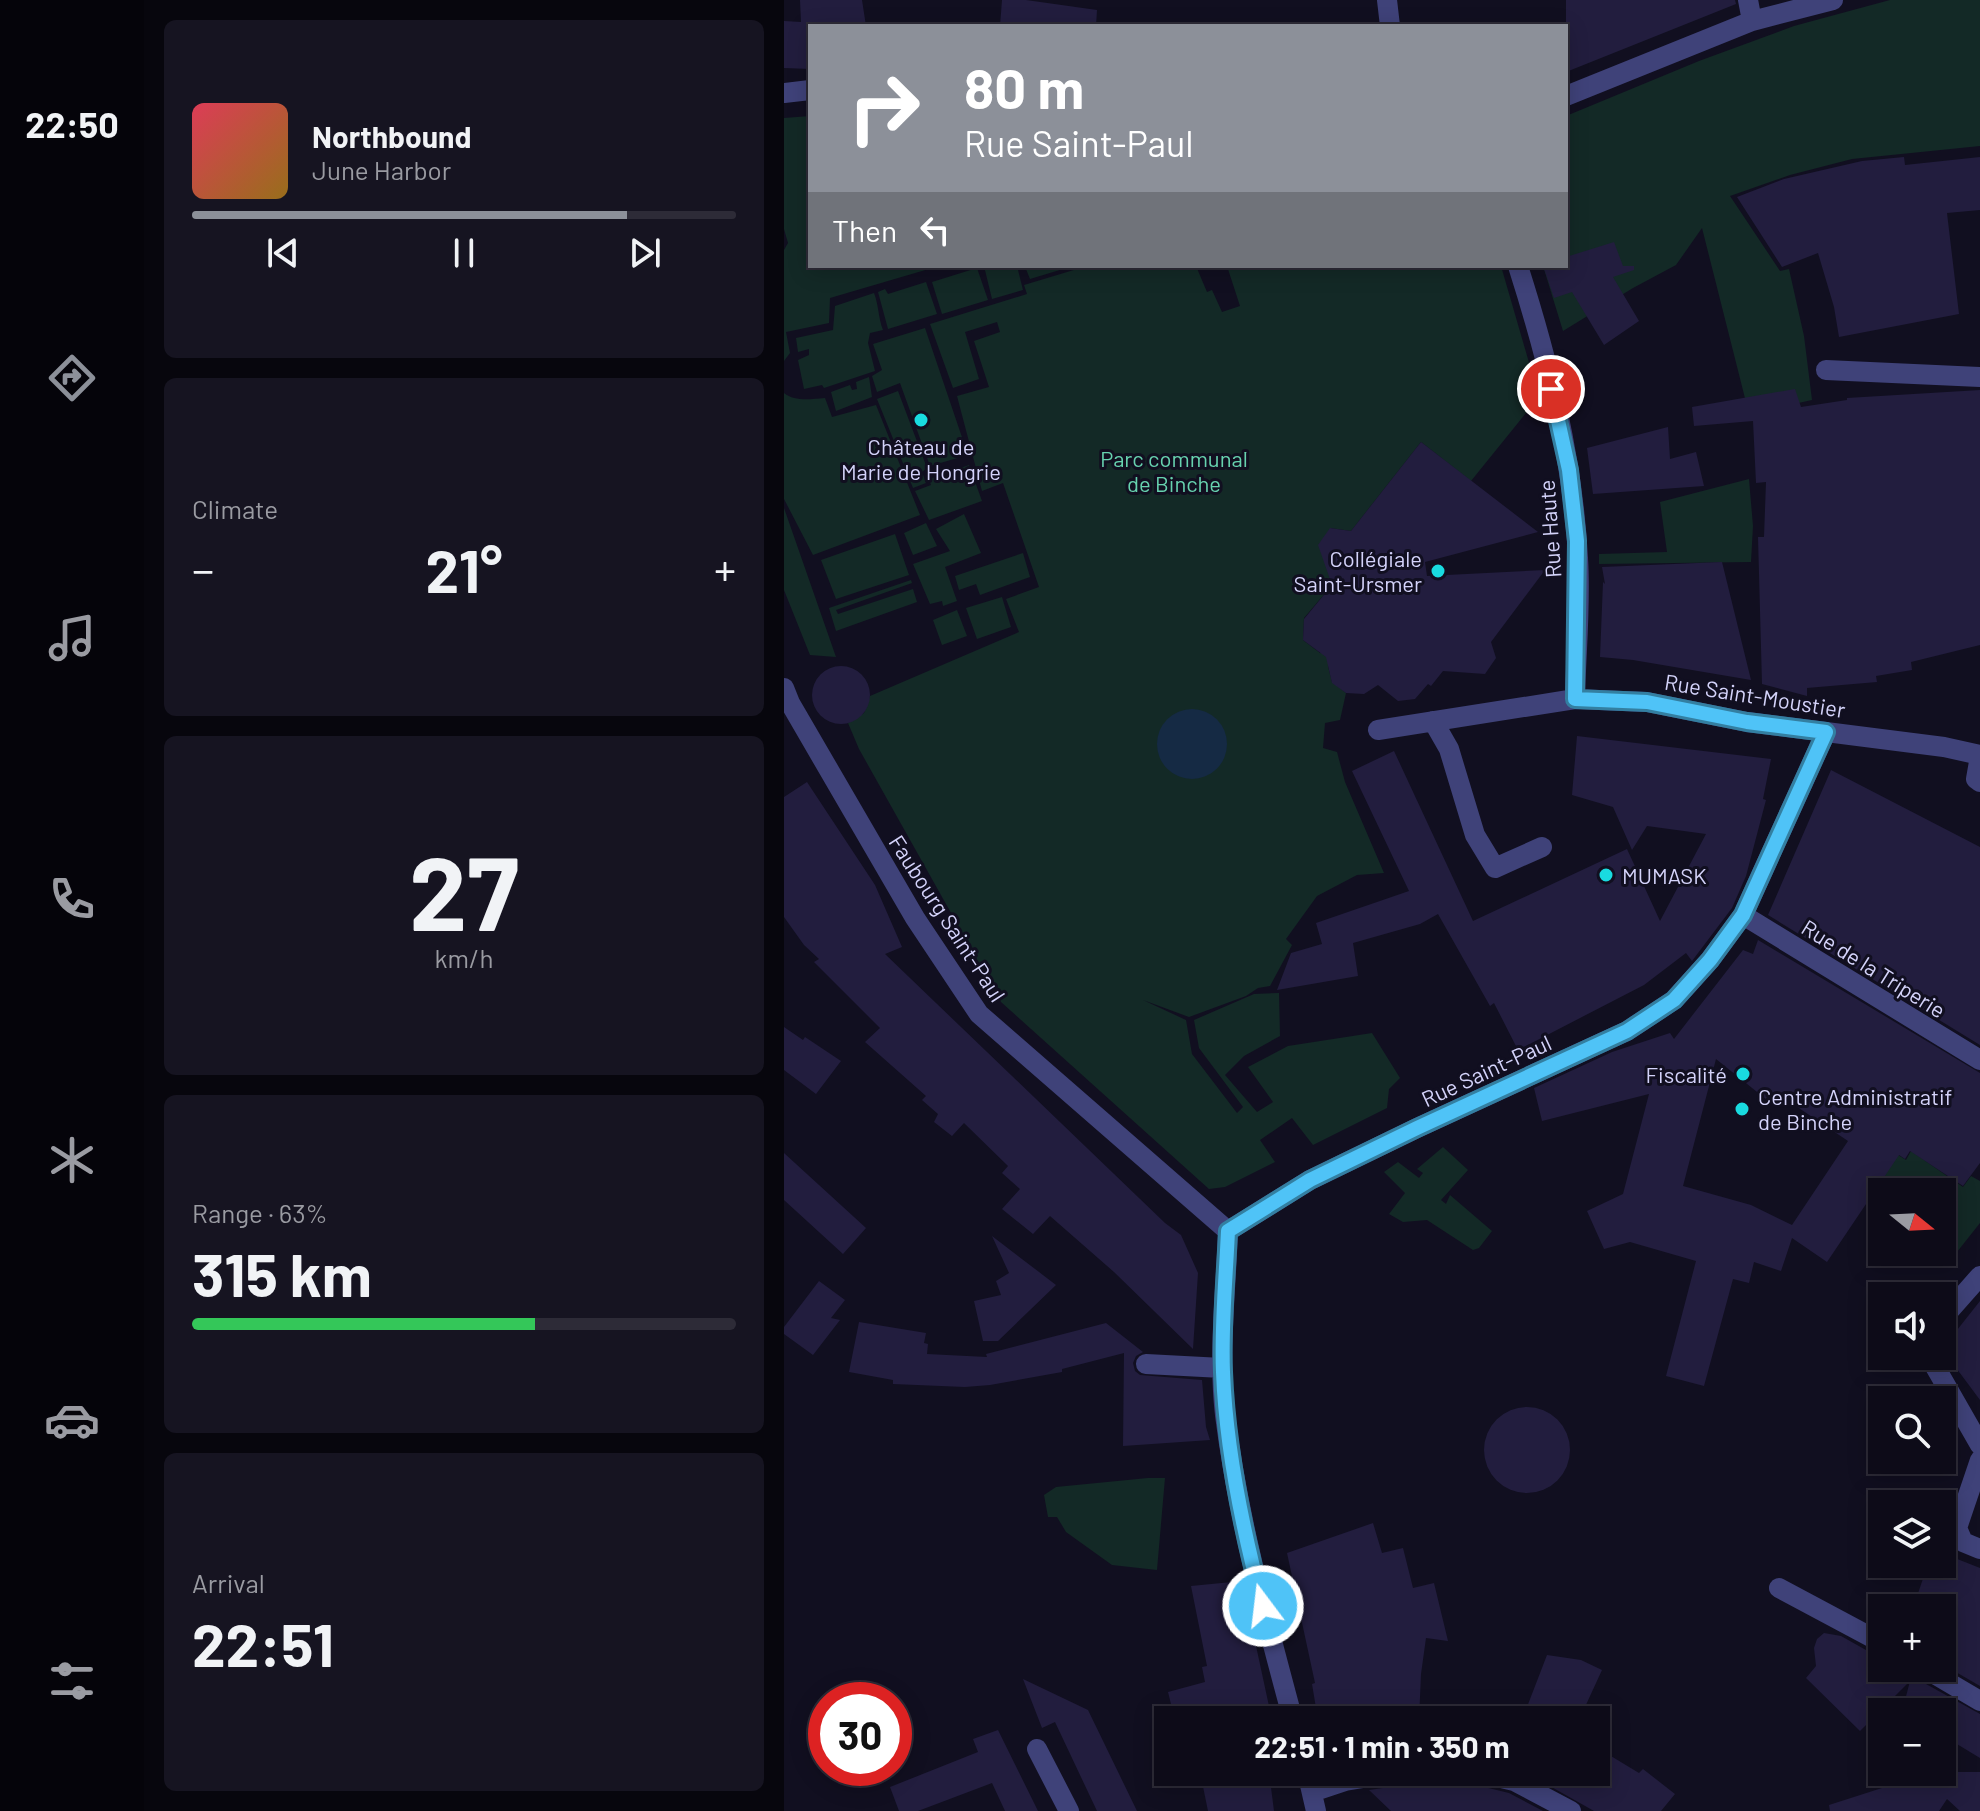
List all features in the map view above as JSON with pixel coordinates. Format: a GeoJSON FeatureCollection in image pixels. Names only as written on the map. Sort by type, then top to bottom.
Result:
{"type":"FeatureCollection","features":[{"type":"Feature","properties":{"kind":"street"},"geometry":{"type":"LineString","coordinates":[[1387,0],[1390,24]]}},
{"type":"Feature","properties":{"kind":"street"},"geometry":{"type":"LineString","coordinates":[[1748,0],[1752,21]]}},
{"type":"Feature","properties":{"kind":"street"},"geometry":{"type":"LineString","coordinates":[[1568,95],[1752,21],[1833,0]]}},
{"type":"Feature","properties":{"kind":"street"},"geometry":{"type":"LineString","coordinates":[[784,93],[808,90]]}},
{"type":"Feature","properties":{"kind":"street","name":"Rue Haute"},"geometry":{"type":"LineString","coordinates":[[1519,268],[1555,404],[1569,470],[1578,562],[1575,699]]}},
{"type":"Feature","properties":{"kind":"street"},"geometry":{"type":"LineString","coordinates":[[1826,370],[1980,377]]}},
{"type":"Feature","properties":{"kind":"street","name":"Faubourg Saint-Paul"},"geometry":{"type":"LineString","coordinates":[[784,688],[915,918],[979,1014],[1228,1231]]}},
{"type":"Feature","properties":{"kind":"street","name":"Rue Saint-Moustier"},"geometry":{"type":"LineString","coordinates":[[1378,730],[1575,699],[1647,702],[1747,722],[1944,747],[1980,755]]}},
{"type":"Feature","properties":{"kind":"street"},"geometry":{"type":"LineString","coordinates":[[1433,721],[1449,749],[1475,835],[1495,868],[1542,847]]}},
{"type":"Feature","properties":{"kind":"street","name":"Rue Saint-Paul"},"geometry":{"type":"LineString","coordinates":[[1228,1231],[1310,1180],[1627,1031],[1674,1000],[1710,960],[1743,915],[1826,732]]}},
{"type":"Feature","properties":{"kind":"street"},"geometry":{"type":"LineString","coordinates":[[1980,755],[1976,779],[1980,782]]}},
{"type":"Feature","properties":{"kind":"street","name":"Rue de la Triperie"},"geometry":{"type":"LineString","coordinates":[[1743,915],[1980,1060]]}},
{"type":"Feature","properties":{"kind":"street"},"geometry":{"type":"LineString","coordinates":[[1228,1231],[1222,1368],[1225,1414],[1248,1550],[1289,1706]]}},
{"type":"Feature","properties":{"kind":"street"},"geometry":{"type":"LineString","coordinates":[[1956,1303],[1980,1276]]}},
{"type":"Feature","properties":{"kind":"street"},"geometry":{"type":"LineString","coordinates":[[1146,1364],[1222,1368]]}},
{"type":"Feature","properties":{"kind":"street"},"geometry":{"type":"LineString","coordinates":[[1937,1370],[1980,1445]]}},
{"type":"Feature","properties":{"kind":"street"},"geometry":{"type":"LineString","coordinates":[[1980,1460],[1957,1528],[1963,1542],[1980,1549]]}},
{"type":"Feature","properties":{"kind":"street"},"geometry":{"type":"LineString","coordinates":[[1779,1588],[1868,1636]]}},
{"type":"Feature","properties":{"kind":"street"},"geometry":{"type":"LineString","coordinates":[[1948,1682],[1980,1701]]}},
{"type":"Feature","properties":{"kind":"street"},"geometry":{"type":"LineString","coordinates":[[1037,1749],[1069,1811]]}},
{"type":"Feature","properties":{"kind":"street"},"geometry":{"type":"LineString","coordinates":[[1524,1786],[1571,1811]]}},
{"type":"Feature","properties":{"kind":"green space"},"geometry":{"type":"Polygon","coordinates":[[[1890,0],[1980,0],[1980,146],[1852,159],[1790,175],[1730,196],[1780,271],[1789,269],[1804,336],[1812,400],[1749,414],[1702,228],[1676,265],[1563,331],[1544,268],[1568,268],[1568,115],[1794,26],[1890,0]]]}},
{"type":"Feature","properties":{"kind":"green space"},"geometry":{"type":"Polygon","coordinates":[[[808,116],[808,268],[932,268],[830,298],[829,323],[786,332],[790,353],[784,361],[784,250],[788,243],[784,229],[784,118],[808,116]]]}},
{"type":"Feature","properties":{"kind":"green space"},"geometry":{"type":"Polygon","coordinates":[[[977,268],[988,300],[942,314],[932,282],[977,268]]]}},
{"type":"Feature","properties":{"kind":"green space"},"geometry":{"type":"Polygon","coordinates":[[[984,268],[1018,268],[1023,290],[992,299],[984,268]]]}},
{"type":"Feature","properties":{"kind":"green space"},"geometry":{"type":"Polygon","coordinates":[[[1029,268],[1066,268],[1030,279],[1026,269],[1029,268]]]}},
{"type":"Feature","properties":{"kind":"green space","name":"Parc communal de Binche"},"geometry":{"type":"Polygon","coordinates":[[[1080,268],[1197,268],[1207,292],[1212,290],[1222,312],[1240,306],[1228,268],[1502,268],[1539,397],[1471,481],[1421,442],[1351,531],[1330,528],[1339,577],[1304,618],[1303,640],[1320,653],[1332,648],[1328,666],[1332,682],[1346,693],[1340,720],[1325,723],[1323,748],[1337,752],[1345,782],[1384,873],[1357,875],[1317,896],[1286,939],[1292,945],[1270,986],[1258,988],[1246,996],[1189,1017],[1143,1000],[1186,1020],[1192,1054],[1237,1113],[1243,1107],[1199,1048],[1194,1020],[1254,994],[1279,993],[1280,1036],[1244,1056],[1225,1075],[1257,1112],[1273,1102],[1248,1067],[1288,1046],[1372,1033],[1400,1078],[1389,1089],[1387,1108],[1313,1145],[1292,1118],[1260,1140],[1275,1162],[1225,1187],[1209,1189],[1001,1002],[859,749],[848,723],[864,713],[870,696],[1019,632],[1006,599],[1039,587],[1003,483],[982,491],[957,396],[989,387],[974,341],[1000,332],[997,322],[965,332],[979,379],[953,388],[930,324],[1027,294],[1024,285],[1080,268]]]}},
{"type":"Feature","properties":{"kind":"green space"},"geometry":{"type":"Polygon","coordinates":[[[926,282],[937,314],[888,329],[878,292],[885,289],[888,294],[926,282]]]}},
{"type":"Feature","properties":{"kind":"green space"},"geometry":{"type":"Polygon","coordinates":[[[874,293],[883,330],[870,333],[868,343],[875,371],[824,388],[822,385],[804,389],[798,360],[809,355],[809,349],[798,352],[796,338],[833,330],[835,306],[874,293]]]}},
{"type":"Feature","properties":{"kind":"green space"},"geometry":{"type":"Polygon","coordinates":[[[925,328],[968,455],[930,466],[900,383],[877,392],[872,376],[882,370],[873,344],[925,328]]]}},
{"type":"Feature","properties":{"kind":"green space"},"geometry":{"type":"Polygon","coordinates":[[[869,377],[872,397],[836,411],[831,392],[850,385],[852,390],[857,389],[856,382],[869,377]]]}},
{"type":"Feature","properties":{"kind":"green space"},"geometry":{"type":"Polygon","coordinates":[[[898,391],[927,468],[922,472],[926,483],[913,488],[877,399],[898,391]]]}},
{"type":"Feature","properties":{"kind":"green space"},"geometry":{"type":"Polygon","coordinates":[[[784,393],[798,399],[825,398],[832,417],[876,405],[920,515],[813,555],[784,499],[784,393]]]}},
{"type":"Feature","properties":{"kind":"green space"},"geometry":{"type":"Polygon","coordinates":[[[969,465],[982,501],[929,520],[915,491],[931,485],[929,479],[969,465]]]}},
{"type":"Feature","properties":{"kind":"green space"},"geometry":{"type":"Polygon","coordinates":[[[1749,479],[1753,526],[1751,562],[1599,564],[1599,554],[1667,552],[1660,502],[1749,479]]]}},
{"type":"Feature","properties":{"kind":"green space"},"geometry":{"type":"Polygon","coordinates":[[[784,508],[836,657],[810,655],[784,590],[784,508]]]}},
{"type":"Feature","properties":{"kind":"green space"},"geometry":{"type":"Polygon","coordinates":[[[964,514],[981,553],[945,567],[957,601],[943,606],[942,601],[930,604],[913,564],[950,551],[936,529],[964,514]]]}},
{"type":"Feature","properties":{"kind":"green space"},"geometry":{"type":"Polygon","coordinates":[[[926,523],[937,546],[913,555],[904,533],[926,523]]]}},
{"type":"Feature","properties":{"kind":"green space"},"geometry":{"type":"Polygon","coordinates":[[[895,534],[909,575],[836,599],[821,560],[895,534]]]}},
{"type":"Feature","properties":{"kind":"green space"},"geometry":{"type":"Polygon","coordinates":[[[1023,553],[1030,577],[980,595],[976,584],[959,590],[955,576],[1023,553]]]}},
{"type":"Feature","properties":{"kind":"green space"},"geometry":{"type":"Polygon","coordinates":[[[911,580],[912,583],[836,610],[838,614],[913,589],[917,602],[836,631],[829,608],[911,580]]]}},
{"type":"Feature","properties":{"kind":"green space"},"geometry":{"type":"Polygon","coordinates":[[[1002,597],[1011,627],[977,639],[966,608],[1002,597]]]}},
{"type":"Feature","properties":{"kind":"green space"},"geometry":{"type":"Polygon","coordinates":[[[957,610],[967,636],[942,645],[933,620],[957,610]]]}},
{"type":"Feature","properties":{"kind":"green space"},"geometry":{"type":"Polygon","coordinates":[[[1443,1147],[1468,1170],[1441,1200],[1446,1204],[1450,1195],[1492,1231],[1479,1248],[1473,1250],[1427,1220],[1403,1222],[1389,1214],[1405,1193],[1384,1172],[1398,1162],[1419,1178],[1423,1173],[1417,1169],[1443,1147]]]}},
{"type":"Feature","properties":{"kind":"green space"},"geometry":{"type":"Polygon","coordinates":[[[1892,1151],[1906,1160],[1911,1151],[1950,1178],[1881,1178],[1892,1151]]]}},
{"type":"Feature","properties":{"kind":"green space"},"geometry":{"type":"Polygon","coordinates":[[[1971,1176],[1980,1181],[1980,1223],[1956,1253],[1956,1182],[1963,1187],[1971,1176]]]}},
{"type":"Feature","properties":{"kind":"green space"},"geometry":{"type":"Polygon","coordinates":[[[1165,1478],[1157,1570],[1112,1565],[1066,1532],[1057,1517],[1048,1517],[1044,1495],[1056,1487],[1165,1478]]]}},
{"type":"Feature","properties":{"kind":"water"},"geometry":{"type":"Polygon","coordinates":[[[1192,709],[1217,719],[1227,744],[1217,769],[1192,779],[1167,769],[1157,744],[1167,719],[1192,709]]]}},
{"type":"Feature","properties":{"kind":"building"},"geometry":{"type":"Polygon","coordinates":[[[800,0],[862,0],[866,24],[808,24],[808,69],[784,68],[784,21],[801,22],[800,0]]]}},
{"type":"Feature","properties":{"kind":"building"},"geometry":{"type":"Polygon","coordinates":[[[1002,0],[1026,0],[1097,10],[1096,24],[1000,24],[1002,0]]]}},
{"type":"Feature","properties":{"kind":"building"},"geometry":{"type":"Polygon","coordinates":[[[1566,0],[1735,0],[1736,4],[1568,71],[1566,0]]]}},
{"type":"Feature","properties":{"kind":"building"},"geometry":{"type":"Polygon","coordinates":[[[1904,157],[1905,165],[1980,157],[1980,210],[1947,213],[1959,314],[1839,337],[1834,307],[1818,253],[1782,267],[1737,197],[1784,179],[1862,161],[1904,157]]]}},
{"type":"Feature","properties":{"kind":"building"},"geometry":{"type":"Polygon","coordinates":[[[1614,242],[1623,266],[1634,266],[1634,270],[1613,277],[1639,321],[1604,345],[1572,292],[1554,298],[1544,268],[1568,268],[1568,256],[1614,242]]]}},
{"type":"Feature","properties":{"kind":"building"},"geometry":{"type":"Polygon","coordinates":[[[1795,389],[1801,407],[1847,398],[1980,390],[1980,645],[1911,662],[1912,670],[1876,676],[1877,682],[1807,688],[1807,696],[1762,684],[1758,537],[1764,537],[1766,482],[1756,483],[1753,421],[1694,426],[1692,407],[1795,389]]]}},
{"type":"Feature","properties":{"kind":"building"},"geometry":{"type":"Polygon","coordinates":[[[1668,427],[1670,459],[1696,452],[1704,486],[1593,494],[1587,448],[1668,427]]]}},
{"type":"Feature","properties":{"kind":"building","name":"Collégiale Saint-Ursmer"},"geometry":{"type":"Polygon","coordinates":[[[1421,442],[1538,532],[1425,562],[1427,576],[1545,570],[1491,642],[1496,658],[1485,674],[1443,671],[1415,699],[1398,701],[1378,685],[1364,694],[1346,693],[1332,683],[1326,657],[1303,640],[1304,619],[1332,585],[1318,545],[1330,528],[1351,531],[1421,442]]]}},
{"type":"Feature","properties":{"kind":"building"},"geometry":{"type":"Polygon","coordinates":[[[1722,562],[1751,680],[1600,657],[1603,582],[1605,584],[1602,567],[1722,562]]]}},
{"type":"Feature","properties":{"kind":"building"},"geometry":{"type":"Polygon","coordinates":[[[841,666],[862,674],[870,695],[862,716],[841,724],[820,716],[812,695],[820,674],[841,666]]]}},
{"type":"Feature","properties":{"kind":"building"},"geometry":{"type":"Polygon","coordinates":[[[1577,736],[1771,759],[1763,799],[1766,800],[1746,876],[1732,908],[1692,961],[1686,953],[1644,985],[1518,1050],[1494,1003],[1490,1006],[1438,914],[1420,924],[1353,943],[1358,976],[1277,990],[1291,953],[1322,944],[1316,923],[1409,891],[1352,771],[1394,751],[1473,921],[1627,849],[1660,921],[1706,834],[1647,826],[1632,850],[1613,807],[1572,795],[1577,736]]]}},
{"type":"Feature","properties":{"kind":"building"},"geometry":{"type":"Polygon","coordinates":[[[1831,770],[1980,847],[1980,1045],[1768,915],[1831,770]]]}},
{"type":"Feature","properties":{"kind":"building"},"geometry":{"type":"Polygon","coordinates":[[[807,782],[875,885],[902,947],[885,954],[1181,1235],[1198,1273],[1193,1349],[1114,1272],[1050,1216],[1033,1234],[1002,1209],[1020,1189],[1002,1173],[1008,1166],[964,1123],[952,1136],[934,1122],[938,1114],[922,1100],[926,1096],[865,1042],[880,1028],[814,962],[819,959],[804,945],[784,917],[784,797],[807,782]]]}},
{"type":"Feature","properties":{"kind":"building"},"geometry":{"type":"Polygon","coordinates":[[[1758,940],[1980,1073],[1980,1163],[1963,1186],[1956,1178],[1951,1178],[1910,1151],[1905,1159],[1899,1155],[1884,1178],[1868,1178],[1868,1201],[1827,1262],[1792,1238],[1781,1271],[1754,1262],[1749,1283],[1733,1279],[1704,1386],[1666,1376],[1696,1261],[1630,1242],[1604,1249],[1587,1211],[1623,1194],[1649,1094],[1542,1121],[1534,1088],[1612,1052],[1670,1033],[1674,1039],[1743,950],[1753,954],[1758,940]],[[1716,1059],[1683,1186],[1751,1205],[1792,1225],[1848,1141],[1781,1096],[1772,1104],[1716,1059]]]}},
{"type":"Feature","properties":{"kind":"building"},"geometry":{"type":"Polygon","coordinates":[[[784,1027],[841,1061],[816,1094],[784,1070],[784,1027]]]}},
{"type":"Feature","properties":{"kind":"building"},"geometry":{"type":"Polygon","coordinates":[[[784,1153],[866,1228],[843,1254],[784,1200],[784,1153]]]}},
{"type":"Feature","properties":{"kind":"building"},"geometry":{"type":"Polygon","coordinates":[[[992,1236],[1056,1285],[998,1341],[983,1341],[974,1301],[1001,1295],[996,1281],[1009,1273],[992,1236]]]}},
{"type":"Feature","properties":{"kind":"building"},"geometry":{"type":"Polygon","coordinates":[[[819,1281],[845,1300],[831,1318],[840,1320],[813,1355],[784,1334],[784,1327],[819,1281]]]}},
{"type":"Feature","properties":{"kind":"building"},"geometry":{"type":"Polygon","coordinates":[[[1980,1301],[1980,1400],[1956,1368],[1956,1331],[1980,1301]]]}},
{"type":"Feature","properties":{"kind":"building"},"geometry":{"type":"Polygon","coordinates":[[[859,1322],[926,1333],[924,1343],[928,1344],[927,1354],[987,1357],[986,1354],[1106,1323],[1143,1352],[1136,1356],[1133,1363],[1140,1375],[1202,1380],[1210,1440],[1123,1446],[1124,1353],[1062,1369],[1062,1372],[990,1385],[893,1384],[893,1380],[849,1372],[859,1322]]]}},
{"type":"Feature","properties":{"kind":"building"},"geometry":{"type":"Polygon","coordinates":[[[1527,1407],[1551,1414],[1563,1426],[1570,1450],[1563,1474],[1551,1486],[1527,1493],[1503,1486],[1491,1474],[1484,1450],[1491,1426],[1503,1414],[1527,1407]]]}},
{"type":"Feature","properties":{"kind":"building"},"geometry":{"type":"Polygon","coordinates":[[[1373,1523],[1382,1553],[1403,1548],[1413,1588],[1434,1583],[1448,1641],[1426,1638],[1420,1706],[1316,1706],[1312,1684],[1315,1683],[1287,1553],[1373,1523]]]}},
{"type":"Feature","properties":{"kind":"building"},"geometry":{"type":"Polygon","coordinates":[[[1956,1559],[1980,1568],[1980,1686],[1956,1672],[1956,1594],[1918,1594],[1923,1578],[1956,1578],[1956,1559]]]}},
{"type":"Feature","properties":{"kind":"building"},"geometry":{"type":"Polygon","coordinates":[[[1242,1581],[1269,1706],[1172,1706],[1168,1692],[1205,1682],[1202,1667],[1207,1666],[1191,1586],[1242,1581]]]}},
{"type":"Feature","properties":{"kind":"building"},"geometry":{"type":"Polygon","coordinates":[[[1824,1633],[1841,1636],[1868,1651],[1868,1682],[1909,1682],[1893,1698],[1868,1698],[1868,1723],[1860,1731],[1806,1678],[1816,1666],[1814,1648],[1817,1639],[1824,1633]]]}},
{"type":"Feature","properties":{"kind":"building"},"geometry":{"type":"Polygon","coordinates":[[[1547,1655],[1581,1660],[1602,1670],[1585,1706],[1527,1706],[1547,1655]]]}},
{"type":"Feature","properties":{"kind":"building"},"geometry":{"type":"Polygon","coordinates":[[[1023,1679],[1088,1710],[1137,1811],[1097,1811],[1055,1722],[1042,1728],[1023,1679]]]}},
{"type":"Feature","properties":{"kind":"building"},"geometry":{"type":"Polygon","coordinates":[[[1910,1682],[1922,1682],[1951,1698],[1906,1698],[1910,1682]]]}},
{"type":"Feature","properties":{"kind":"building"},"geometry":{"type":"Polygon","coordinates":[[[1956,1701],[1980,1714],[1980,1758],[1956,1743],[1956,1701]]]}},
{"type":"Feature","properties":{"kind":"building"},"geometry":{"type":"Polygon","coordinates":[[[998,1730],[1038,1811],[1005,1811],[992,1783],[918,1811],[899,1811],[890,1787],[912,1786],[912,1778],[978,1752],[973,1739],[998,1730]]]}},
{"type":"Feature","properties":{"kind":"building"},"geometry":{"type":"Polygon","coordinates":[[[1610,1755],[1639,1773],[1643,1769],[1675,1794],[1661,1811],[1594,1811],[1550,1786],[1610,1786],[1610,1755]]]}},
{"type":"Feature","properties":{"kind":"building"},"geometry":{"type":"Polygon","coordinates":[[[1956,1772],[1980,1772],[1980,1811],[1960,1811],[1947,1799],[1939,1811],[1830,1811],[1829,1805],[1882,1788],[1956,1786],[1956,1772]]]}},
{"type":"Feature","properties":{"kind":"building"},"geometry":{"type":"Polygon","coordinates":[[[1203,1786],[1271,1786],[1274,1811],[1208,1811],[1203,1786]]]}},
{"type":"Feature","properties":{"kind":"building"},"geometry":{"type":"Polygon","coordinates":[[[1396,1786],[1480,1786],[1509,1793],[1543,1811],[1391,1811],[1369,1790],[1396,1786]]]}},
{"type":"Feature","properties":{"kind":"place","name":"Château de Marie de Hongrie"},"geometry":{"type":"Point","coordinates":[921,420]}},
{"type":"Feature","properties":{"kind":"place","name":"Collégiale Saint-Ursmer"},"geometry":{"type":"Point","coordinates":[1438,571]}},
{"type":"Feature","properties":{"kind":"place","name":"MUMASK"},"geometry":{"type":"Point","coordinates":[1606,875]}},
{"type":"Feature","properties":{"kind":"place","name":"Fiscalité"},"geometry":{"type":"Point","coordinates":[1743,1074]}},
{"type":"Feature","properties":{"kind":"place","name":"Centre Administratif de Binche"},"geometry":{"type":"Point","coordinates":[1742,1109]}},
{"type":"Feature","properties":{"kind":"route"},"geometry":{"type":"LineString","coordinates":[[1263,1606],[1248,1550],[1225,1414],[1222,1368],[1228,1231],[1310,1180],[1627,1031],[1674,1000],[1710,960],[1743,915],[1826,732],[1747,722],[1647,702],[1575,699],[1577,541],[1569,470],[1551,389]]}}]}
